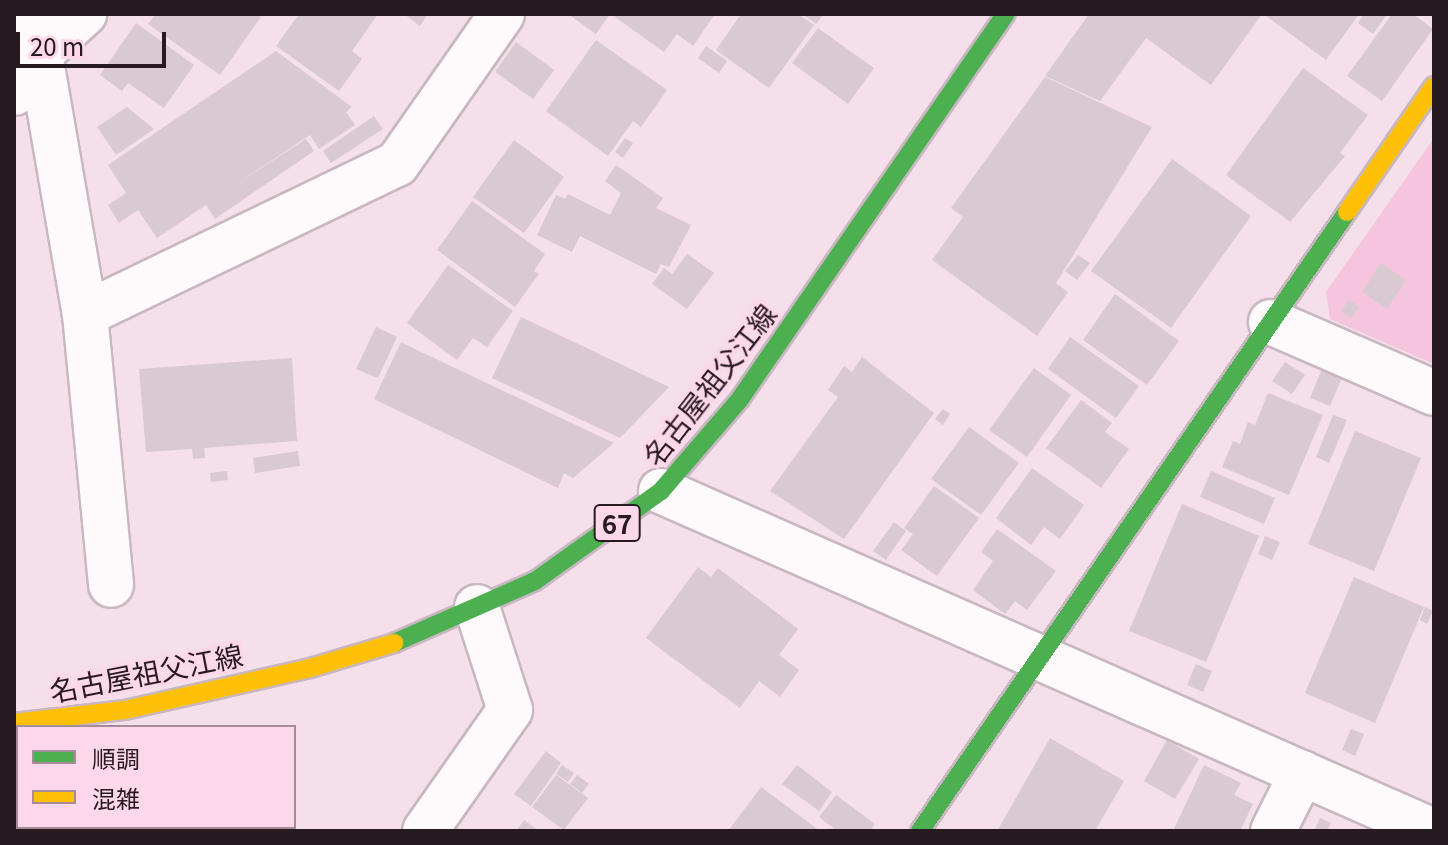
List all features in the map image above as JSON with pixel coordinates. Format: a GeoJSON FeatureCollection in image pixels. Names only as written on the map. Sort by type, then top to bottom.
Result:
{"type":"FeatureCollection","features":[{"type":"Feature","properties":{"kind":"main road","name":"名古屋祖父江線"},"geometry":{"type":"LineString","coordinates":[[14,723],[125,710],[310,668],[413,637],[535,581],[661,491],[747,390],[1006,14]]}},
{"type":"Feature","properties":{"kind":"main road"},"geometry":{"type":"LineString","coordinates":[[920,831],[1434,86]]}},
{"type":"Feature","properties":{"kind":"street"},"geometry":{"type":"LineString","coordinates":[[14,93],[37,33],[84,14]]}},
{"type":"Feature","properties":{"kind":"street"},"geometry":{"type":"LineString","coordinates":[[85,314],[397,164],[502,14]]}},
{"type":"Feature","properties":{"kind":"street"},"geometry":{"type":"LineString","coordinates":[[37,33],[85,314],[111,585]]}},
{"type":"Feature","properties":{"kind":"street"},"geometry":{"type":"LineString","coordinates":[[1271,322],[1434,393]]}},
{"type":"Feature","properties":{"kind":"street"},"geometry":{"type":"LineString","coordinates":[[661,491],[1433,831]]}},
{"type":"Feature","properties":{"kind":"street"},"geometry":{"type":"LineString","coordinates":[[425,831],[510,710],[477,607]]}},
{"type":"Feature","properties":{"kind":"street"},"geometry":{"type":"LineString","coordinates":[[1273,831],[1302,773]]}},
{"type":"Feature","properties":{"kind":"shaded area"},"geometry":{"type":"Polygon","coordinates":[[[1434,138],[1434,364],[1330,319],[1326,292],[1434,138]]]}},
{"type":"Feature","properties":{"kind":"building"},"geometry":{"type":"Polygon","coordinates":[[[156,14],[256,14],[261,17],[220,75],[148,24],[156,14]]]}},
{"type":"Feature","properties":{"kind":"building"},"geometry":{"type":"Polygon","coordinates":[[[299,14],[378,14],[352,51],[362,59],[339,91],[276,46],[299,14]]]}},
{"type":"Feature","properties":{"kind":"building"},"geometry":{"type":"Polygon","coordinates":[[[404,14],[428,14],[420,26],[404,14]]]}},
{"type":"Feature","properties":{"kind":"building"},"geometry":{"type":"Polygon","coordinates":[[[568,14],[610,14],[596,34],[568,14]]]}},
{"type":"Feature","properties":{"kind":"building"},"geometry":{"type":"Polygon","coordinates":[[[617,14],[715,14],[693,46],[677,34],[664,52],[615,17],[617,14]]]}},
{"type":"Feature","properties":{"kind":"building"},"geometry":{"type":"Polygon","coordinates":[[[741,14],[798,14],[814,25],[769,88],[716,50],[741,14]]]}},
{"type":"Feature","properties":{"kind":"building"},"geometry":{"type":"Polygon","coordinates":[[[802,14],[824,14],[816,24],[802,14]]]}},
{"type":"Feature","properties":{"kind":"building"},"geometry":{"type":"Polygon","coordinates":[[[1089,14],[1262,14],[1211,85],[1146,38],[1100,101],[1045,76],[1089,14]]]}},
{"type":"Feature","properties":{"kind":"building"},"geometry":{"type":"Polygon","coordinates":[[[1263,14],[1359,14],[1326,60],[1263,14]]]}},
{"type":"Feature","properties":{"kind":"building"},"geometry":{"type":"Polygon","coordinates":[[[1364,14],[1387,14],[1373,34],[1358,23],[1364,14]]]}},
{"type":"Feature","properties":{"kind":"building"},"geometry":{"type":"Polygon","coordinates":[[[1392,14],[1413,14],[1433,29],[1382,101],[1347,76],[1392,14]]]}},
{"type":"Feature","properties":{"kind":"building"},"geometry":{"type":"Polygon","coordinates":[[[136,23],[194,65],[164,108],[128,83],[122,91],[100,75],[136,23]]]}},
{"type":"Feature","properties":{"kind":"building"},"geometry":{"type":"Polygon","coordinates":[[[818,28],[874,68],[848,104],[792,63],[818,28]]]}},
{"type":"Feature","properties":{"kind":"building"},"geometry":{"type":"Polygon","coordinates":[[[596,40],[667,90],[641,127],[633,121],[608,156],[546,111],[596,40]]]}},
{"type":"Feature","properties":{"kind":"building"},"geometry":{"type":"Polygon","coordinates":[[[516,42],[554,70],[533,99],[495,72],[516,42]]]}},
{"type":"Feature","properties":{"kind":"building"},"geometry":{"type":"Polygon","coordinates":[[[706,46],[727,61],[719,73],[698,58],[706,46]]]}},
{"type":"Feature","properties":{"kind":"building"},"geometry":{"type":"Polygon","coordinates":[[[276,51],[352,107],[346,112],[355,125],[319,149],[310,135],[235,185],[306,139],[314,151],[215,219],[206,205],[157,238],[138,210],[119,223],[108,205],[126,193],[108,165],[276,51]]]}},
{"type":"Feature","properties":{"kind":"building"},"geometry":{"type":"Polygon","coordinates":[[[1303,68],[1368,115],[1340,153],[1345,156],[1290,222],[1226,175],[1303,68]]]}},
{"type":"Feature","properties":{"kind":"building"},"geometry":{"type":"Polygon","coordinates":[[[1045,77],[1152,127],[1056,283],[1068,292],[1037,336],[932,260],[963,217],[951,208],[1045,77]]]}},
{"type":"Feature","properties":{"kind":"building"},"geometry":{"type":"Polygon","coordinates":[[[127,107],[154,129],[116,155],[97,127],[127,107]]]}},
{"type":"Feature","properties":{"kind":"building"},"geometry":{"type":"Polygon","coordinates":[[[374,116],[383,129],[331,163],[323,151],[374,116]]]}},
{"type":"Feature","properties":{"kind":"building"},"geometry":{"type":"Polygon","coordinates":[[[625,138],[633,143],[623,158],[615,152],[625,138]]]}},
{"type":"Feature","properties":{"kind":"building"},"geometry":{"type":"Polygon","coordinates":[[[514,140],[564,177],[524,233],[473,197],[514,140]]]}},
{"type":"Feature","properties":{"kind":"building"},"geometry":{"type":"Polygon","coordinates":[[[1172,159],[1251,216],[1171,328],[1091,271],[1172,159]]]}},
{"type":"Feature","properties":{"kind":"building"},"geometry":{"type":"Polygon","coordinates":[[[616,165],[663,198],[656,208],[691,225],[669,267],[661,264],[656,274],[580,236],[572,252],[537,235],[556,195],[565,199],[568,194],[610,215],[621,193],[605,181],[616,165]]]}},
{"type":"Feature","properties":{"kind":"building"},"geometry":{"type":"Polygon","coordinates":[[[472,201],[545,254],[534,271],[539,274],[515,307],[437,250],[472,201]]]}},
{"type":"Feature","properties":{"kind":"building"},"geometry":{"type":"Polygon","coordinates":[[[687,254],[714,273],[687,309],[652,284],[664,268],[672,274],[687,254]]]}},
{"type":"Feature","properties":{"kind":"building"},"geometry":{"type":"Polygon","coordinates":[[[1078,255],[1090,263],[1077,280],[1065,271],[1078,255]]]}},
{"type":"Feature","properties":{"kind":"building"},"geometry":{"type":"Polygon","coordinates":[[[1381,263],[1406,280],[1387,309],[1362,292],[1381,263]]]}},
{"type":"Feature","properties":{"kind":"building"},"geometry":{"type":"Polygon","coordinates":[[[448,265],[513,311],[487,347],[473,338],[457,360],[407,323],[448,265]]]}},
{"type":"Feature","properties":{"kind":"building"},"geometry":{"type":"Polygon","coordinates":[[[1115,294],[1179,341],[1147,385],[1083,340],[1115,294]]]}},
{"type":"Feature","properties":{"kind":"building"},"geometry":{"type":"Polygon","coordinates":[[[1349,300],[1359,307],[1351,318],[1341,311],[1349,300]]]}},
{"type":"Feature","properties":{"kind":"building"},"geometry":{"type":"Polygon","coordinates":[[[521,317],[669,387],[620,438],[492,378],[521,317]]]}},
{"type":"Feature","properties":{"kind":"building"},"geometry":{"type":"Polygon","coordinates":[[[376,327],[397,337],[378,378],[356,369],[376,327]]]}},
{"type":"Feature","properties":{"kind":"building"},"geometry":{"type":"Polygon","coordinates":[[[1070,337],[1139,386],[1116,418],[1048,369],[1070,337]]]}},
{"type":"Feature","properties":{"kind":"building"},"geometry":{"type":"Polygon","coordinates":[[[401,342],[614,443],[573,478],[564,473],[558,488],[374,399],[401,342]]]}},
{"type":"Feature","properties":{"kind":"building"},"geometry":{"type":"Polygon","coordinates":[[[862,357],[934,413],[844,539],[770,491],[838,397],[828,390],[844,366],[852,372],[862,357]]]}},
{"type":"Feature","properties":{"kind":"building"},"geometry":{"type":"Polygon","coordinates":[[[292,358],[297,441],[204,448],[205,458],[193,459],[192,449],[146,452],[139,369],[292,358]]]}},
{"type":"Feature","properties":{"kind":"building"},"geometry":{"type":"Polygon","coordinates":[[[1285,362],[1305,375],[1292,394],[1272,381],[1285,362]]]}},
{"type":"Feature","properties":{"kind":"building"},"geometry":{"type":"Polygon","coordinates":[[[1323,366],[1343,375],[1330,406],[1310,398],[1323,366]]]}},
{"type":"Feature","properties":{"kind":"building"},"geometry":{"type":"Polygon","coordinates":[[[1034,368],[1071,395],[1027,457],[989,430],[1034,368]]]}},
{"type":"Feature","properties":{"kind":"building"},"geometry":{"type":"Polygon","coordinates":[[[1268,393],[1323,415],[1289,495],[1222,467],[1233,441],[1240,444],[1248,422],[1255,425],[1268,393]]]}},
{"type":"Feature","properties":{"kind":"building"},"geometry":{"type":"Polygon","coordinates":[[[1081,400],[1112,423],[1105,432],[1129,449],[1101,488],[1046,448],[1081,400]]]}},
{"type":"Feature","properties":{"kind":"building"},"geometry":{"type":"Polygon","coordinates":[[[943,409],[950,414],[943,425],[935,419],[943,409]]]}},
{"type":"Feature","properties":{"kind":"building"},"geometry":{"type":"Polygon","coordinates":[[[1333,415],[1347,420],[1329,463],[1316,457],[1333,415]]]}},
{"type":"Feature","properties":{"kind":"building"},"geometry":{"type":"Polygon","coordinates":[[[969,427],[1019,463],[981,515],[931,479],[969,427]]]}},
{"type":"Feature","properties":{"kind":"building"},"geometry":{"type":"Polygon","coordinates":[[[1355,431],[1421,458],[1374,571],[1308,544],[1355,431]]]}},
{"type":"Feature","properties":{"kind":"building"},"geometry":{"type":"Polygon","coordinates":[[[298,451],[300,466],[255,473],[253,458],[298,451]]]}},
{"type":"Feature","properties":{"kind":"building"},"geometry":{"type":"Polygon","coordinates":[[[1032,468],[1084,505],[1060,539],[1044,527],[1031,545],[996,518],[1032,468]]]}},
{"type":"Feature","properties":{"kind":"building"},"geometry":{"type":"Polygon","coordinates":[[[227,471],[228,480],[211,482],[210,473],[227,471]]]}},
{"type":"Feature","properties":{"kind":"building"},"geometry":{"type":"Polygon","coordinates":[[[1211,471],[1275,498],[1264,524],[1200,497],[1211,471]]]}},
{"type":"Feature","properties":{"kind":"building"},"geometry":{"type":"Polygon","coordinates":[[[934,486],[979,518],[937,576],[901,550],[913,534],[904,528],[934,486]]]}},
{"type":"Feature","properties":{"kind":"building"},"geometry":{"type":"Polygon","coordinates":[[[1182,504],[1259,536],[1206,662],[1129,631],[1182,504]]]}},
{"type":"Feature","properties":{"kind":"building"},"geometry":{"type":"Polygon","coordinates":[[[894,522],[906,531],[886,560],[873,551],[894,522]]]}},
{"type":"Feature","properties":{"kind":"building"},"geometry":{"type":"Polygon","coordinates":[[[997,529],[1056,571],[1027,610],[1015,601],[1005,614],[973,590],[993,561],[981,552],[997,529]]]}},
{"type":"Feature","properties":{"kind":"building"},"geometry":{"type":"Polygon","coordinates":[[[1265,536],[1280,542],[1272,560],[1258,554],[1265,536]]]}},
{"type":"Feature","properties":{"kind":"building"},"geometry":{"type":"Polygon","coordinates":[[[698,567],[711,577],[718,568],[798,629],[779,655],[799,670],[780,697],[759,681],[740,708],[646,638],[698,567]]]}},
{"type":"Feature","properties":{"kind":"building"},"geometry":{"type":"Polygon","coordinates":[[[1354,577],[1424,607],[1375,723],[1305,693],[1354,577]]]}},
{"type":"Feature","properties":{"kind":"building"},"geometry":{"type":"Polygon","coordinates":[[[1425,607],[1433,611],[1427,624],[1420,620],[1425,607]]]}},
{"type":"Feature","properties":{"kind":"building"},"geometry":{"type":"Polygon","coordinates":[[[1196,664],[1212,671],[1203,692],[1187,685],[1196,664]]]}},
{"type":"Feature","properties":{"kind":"building"},"geometry":{"type":"Polygon","coordinates":[[[1351,729],[1364,734],[1355,756],[1342,750],[1351,729]]]}},
{"type":"Feature","properties":{"kind":"building"},"geometry":{"type":"Polygon","coordinates":[[[1050,738],[1124,781],[1095,831],[997,831],[1050,738]]]}},
{"type":"Feature","properties":{"kind":"building"},"geometry":{"type":"Polygon","coordinates":[[[1167,740],[1199,759],[1175,799],[1144,781],[1167,740]]]}},
{"type":"Feature","properties":{"kind":"building"},"geometry":{"type":"Polygon","coordinates":[[[546,751],[561,763],[531,806],[514,794],[546,751]]]}},
{"type":"Feature","properties":{"kind":"building"},"geometry":{"type":"Polygon","coordinates":[[[562,765],[574,773],[568,782],[556,774],[562,765]]]}},
{"type":"Feature","properties":{"kind":"building"},"geometry":{"type":"Polygon","coordinates":[[[797,765],[832,792],[819,811],[782,784],[797,765]]]}},
{"type":"Feature","properties":{"kind":"building"},"geometry":{"type":"Polygon","coordinates":[[[1204,765],[1241,783],[1234,795],[1253,804],[1240,831],[1173,831],[1204,765]]]}},
{"type":"Feature","properties":{"kind":"building"},"geometry":{"type":"Polygon","coordinates":[[[556,775],[588,798],[564,830],[532,807],[556,775]]]}},
{"type":"Feature","properties":{"kind":"building"},"geometry":{"type":"Polygon","coordinates":[[[577,775],[589,784],[582,793],[570,784],[577,775]]]}},
{"type":"Feature","properties":{"kind":"building"},"geometry":{"type":"Polygon","coordinates":[[[761,787],[820,831],[728,831],[761,787]]]}},
{"type":"Feature","properties":{"kind":"building"},"geometry":{"type":"Polygon","coordinates":[[[836,795],[875,824],[870,831],[837,831],[819,817],[836,795]]]}},
{"type":"Feature","properties":{"kind":"building"},"geometry":{"type":"Polygon","coordinates":[[[1320,818],[1331,823],[1327,831],[1314,831],[1320,818]]]}},
{"type":"Feature","properties":{"kind":"building"},"geometry":{"type":"Polygon","coordinates":[[[524,820],[539,831],[516,831],[524,820]]]}},
{"type":"Feature","properties":{"kind":"building"},"geometry":{"type":"Polygon","coordinates":[[[259,829],[262,831],[160,831],[259,829]]]}},
{"type":"Feature","properties":{"kind":"traffic: fast"},"geometry":{"type":"LineString","coordinates":[[394,643],[535,581],[661,491],[740,399],[1006,14]]}},
{"type":"Feature","properties":{"kind":"traffic: fast"},"geometry":{"type":"LineString","coordinates":[[920,831],[1347,212]]}},
{"type":"Feature","properties":{"kind":"traffic: slow"},"geometry":{"type":"LineString","coordinates":[[1347,212],[1434,86]]}},
{"type":"Feature","properties":{"kind":"traffic: slow"},"geometry":{"type":"LineString","coordinates":[[14,723],[125,710],[310,668],[394,643]]}}]}
